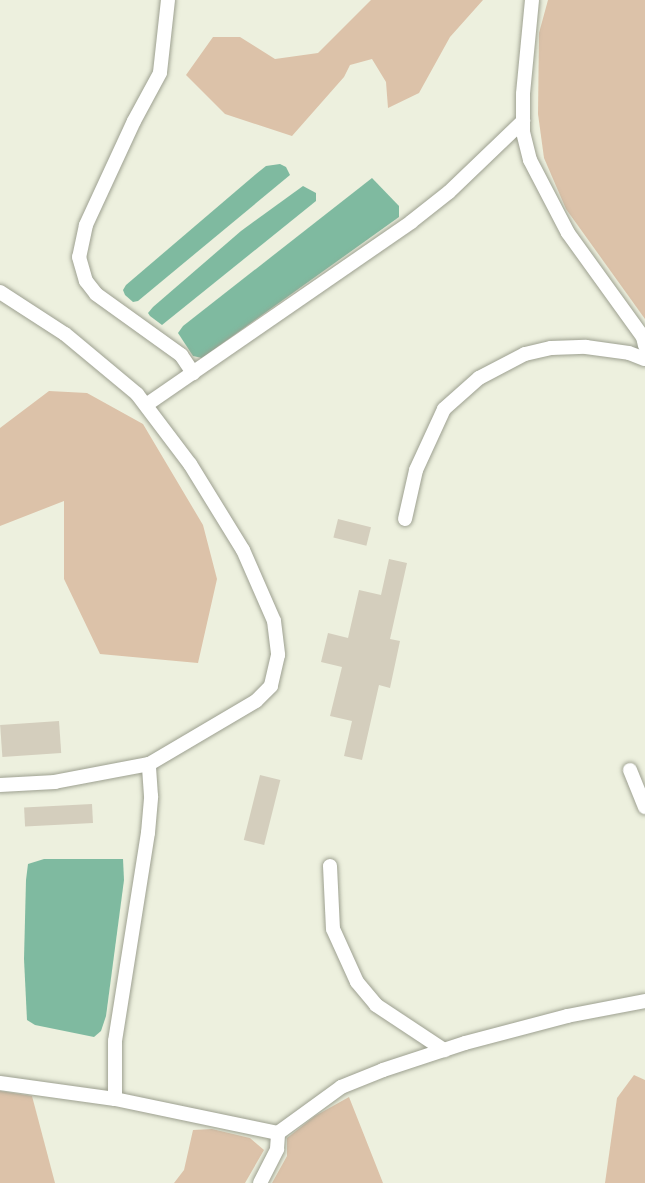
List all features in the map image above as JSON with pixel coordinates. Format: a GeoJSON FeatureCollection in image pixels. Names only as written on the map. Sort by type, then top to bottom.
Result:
{"type":"FeatureCollection","features":[{"type":"Feature","properties":{"kind":"street"},"geometry":{"type":"LineString","coordinates":[[168,0],[160,73],[134,121],[86,225],[79,257],[87,281],[96,294],[181,355],[193,374]]}},
{"type":"Feature","properties":{"kind":"street"},"geometry":{"type":"LineString","coordinates":[[532,0],[523,94],[523,121],[530,160],[568,233],[643,337],[645,346]]}},
{"type":"Feature","properties":{"kind":"street"},"geometry":{"type":"LineString","coordinates":[[146,405],[411,222],[449,192],[523,121]]}},
{"type":"Feature","properties":{"kind":"street"},"geometry":{"type":"LineString","coordinates":[[0,292],[65,334],[137,394],[146,405],[190,464],[243,550],[274,621],[278,655],[271,686],[256,701],[149,764],[55,782],[0,785]]}},
{"type":"Feature","properties":{"kind":"street"},"geometry":{"type":"LineString","coordinates":[[405,519],[416,470],[444,409],[479,378],[525,354],[551,348],[586,347],[629,353],[645,359]]}},
{"type":"Feature","properties":{"kind":"street"},"geometry":{"type":"LineString","coordinates":[[115,1099],[115,1041],[148,833],[151,796],[149,764]]}},
{"type":"Feature","properties":{"kind":"street"},"geometry":{"type":"LineString","coordinates":[[630,770],[645,807]]}},
{"type":"Feature","properties":{"kind":"street"},"geometry":{"type":"LineString","coordinates":[[330,866],[333,929],[357,982],[376,1005],[444,1050]]}},
{"type":"Feature","properties":{"kind":"street"},"geometry":{"type":"LineString","coordinates":[[0,1083],[115,1099],[278,1133],[341,1087],[444,1050],[567,1016],[645,1001]]}},
{"type":"Feature","properties":{"kind":"street"},"geometry":{"type":"LineString","coordinates":[[260,1183],[277,1149],[278,1133]]}},
{"type":"Feature","properties":{"kind":"shaded area"},"geometry":{"type":"Polygon","coordinates":[[[371,0],[483,0],[450,37],[419,93],[388,108],[386,82],[372,59],[350,65],[344,77],[292,136],[225,114],[186,75],[213,37],[240,37],[275,59],[318,53],[371,0]]]}},
{"type":"Feature","properties":{"kind":"shaded area"},"geometry":{"type":"Polygon","coordinates":[[[548,0],[645,0],[645,319],[566,209],[544,158],[538,114],[539,33],[548,0]]]}},
{"type":"Feature","properties":{"kind":"shaded area"},"geometry":{"type":"Polygon","coordinates":[[[280,164],[286,167],[290,175],[138,301],[133,302],[125,295],[123,290],[126,285],[256,174],[266,166],[280,164]]]}},
{"type":"Feature","properties":{"kind":"shaded area"},"geometry":{"type":"Polygon","coordinates":[[[372,178],[399,206],[399,217],[202,358],[193,356],[178,333],[183,326],[372,178]]]}},
{"type":"Feature","properties":{"kind":"shaded area"},"geometry":{"type":"Polygon","coordinates":[[[303,186],[316,193],[316,201],[162,325],[150,316],[148,313],[153,307],[241,231],[303,186]]]}},
{"type":"Feature","properties":{"kind":"shaded area"},"geometry":{"type":"Polygon","coordinates":[[[49,391],[87,393],[143,424],[203,525],[217,579],[198,663],[100,654],[64,579],[64,501],[0,526],[0,428],[49,391]]]}},
{"type":"Feature","properties":{"kind":"shaded area"},"geometry":{"type":"Polygon","coordinates":[[[44,859],[123,859],[124,880],[106,1016],[101,1031],[94,1037],[35,1025],[27,1020],[24,959],[26,880],[28,864],[44,859]]]}},
{"type":"Feature","properties":{"kind":"shaded area"},"geometry":{"type":"Polygon","coordinates":[[[634,1075],[645,1080],[645,1183],[605,1183],[617,1098],[634,1075]]]}},
{"type":"Feature","properties":{"kind":"shaded area"},"geometry":{"type":"Polygon","coordinates":[[[0,1091],[32,1096],[55,1183],[0,1183],[0,1091]]]}},
{"type":"Feature","properties":{"kind":"shaded area"},"geometry":{"type":"Polygon","coordinates":[[[349,1097],[383,1183],[272,1183],[287,1156],[287,1138],[315,1116],[349,1097]]]}},
{"type":"Feature","properties":{"kind":"shaded area"},"geometry":{"type":"Polygon","coordinates":[[[212,1129],[250,1138],[264,1150],[245,1183],[174,1183],[184,1170],[193,1130],[212,1129]]]}},
{"type":"Feature","properties":{"kind":"building"},"geometry":{"type":"Polygon","coordinates":[[[338,519],[371,527],[366,546],[333,537],[338,519]]]}},
{"type":"Feature","properties":{"kind":"building"},"geometry":{"type":"Polygon","coordinates":[[[389,559],[407,563],[390,639],[400,641],[390,688],[379,685],[362,760],[344,756],[352,721],[330,716],[342,667],[321,662],[328,633],[348,638],[359,590],[381,595],[389,559]]]}},
{"type":"Feature","properties":{"kind":"building"},"geometry":{"type":"Polygon","coordinates":[[[59,721],[61,753],[2,757],[0,725],[59,721]]]}},
{"type":"Feature","properties":{"kind":"building"},"geometry":{"type":"Polygon","coordinates":[[[260,775],[280,780],[264,845],[244,840],[260,775]]]}},
{"type":"Feature","properties":{"kind":"building"},"geometry":{"type":"Polygon","coordinates":[[[92,804],[93,823],[25,827],[24,808],[92,804]]]}}]}
